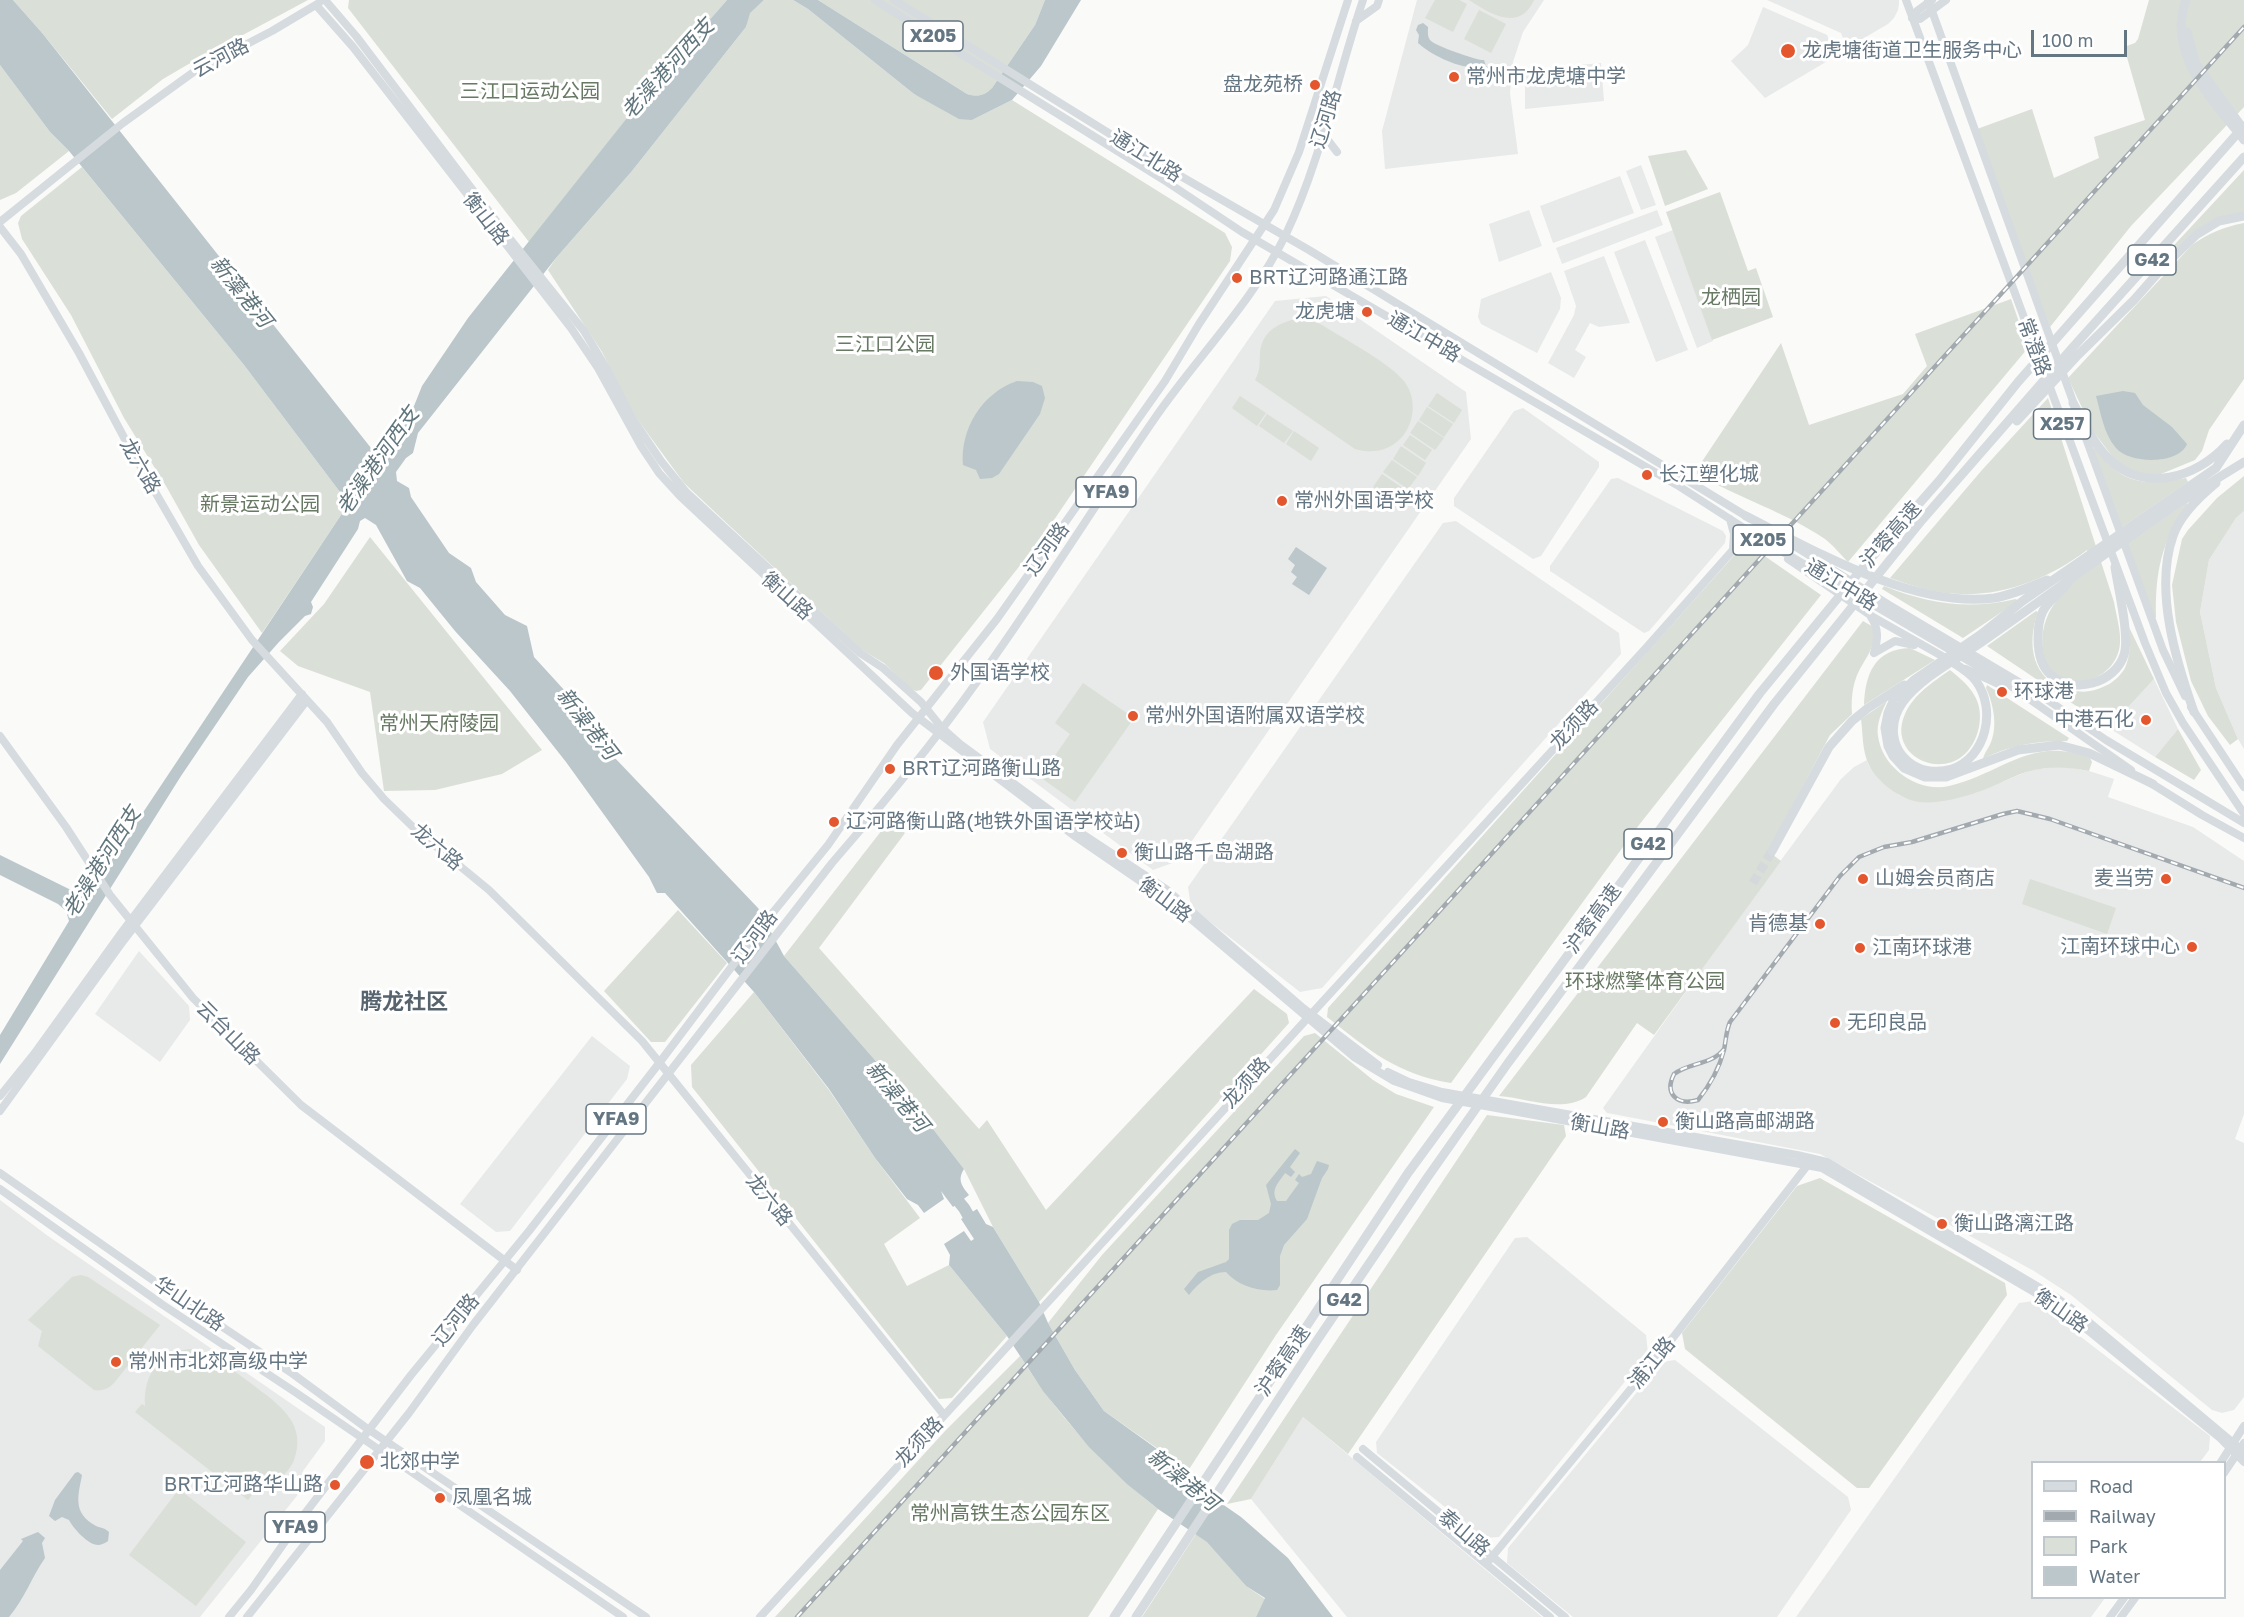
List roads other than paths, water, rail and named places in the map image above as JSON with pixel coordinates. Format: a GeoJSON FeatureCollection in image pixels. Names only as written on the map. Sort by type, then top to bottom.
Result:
{"type":"FeatureCollection","features":[{"type":"Feature","properties":{"kind":"highway"},"geometry":{"type":"LineString","coordinates":[[2186,0],[2181,24],[2185,55],[2204,88],[2244,140]]}},
{"type":"Feature","properties":{"kind":"highway"},"geometry":{"type":"LineString","coordinates":[[2192,0],[2186,22],[2187,36],[2196,64],[2244,128]]}},
{"type":"Feature","properties":{"kind":"highway"},"geometry":{"type":"LineString","coordinates":[[2214,155],[2244,118]]}},
{"type":"Feature","properties":{"kind":"highway","name":"沪蓉高速"},"geometry":{"type":"LineString","coordinates":[[1114,1617],[1407,1173],[1760,693],[1865,565],[1939,481],[2018,382],[2214,155],[2244,128]]}},
{"type":"Feature","properties":{"kind":"highway","name":"G42"},"geometry":{"type":"LineString","coordinates":[[2076,350],[2244,158]]}},
{"type":"Feature","properties":{"kind":"highway"},"geometry":{"type":"LineString","coordinates":[[2076,350],[2134,300],[2196,235],[2219,221],[2244,216]]}},
{"type":"Feature","properties":{"kind":"highway","name":"沪蓉高速"},"geometry":{"type":"LineString","coordinates":[[1136,1617],[1316,1342],[1472,1113],[1774,704],[1922,520],[2076,350]]}},
{"type":"Feature","properties":{"kind":"highway"},"geometry":{"type":"LineString","coordinates":[[2073,404],[2091,435],[2110,460],[2128,472],[2152,478],[2176,477],[2204,464],[2223,449],[2243,426]]}},
{"type":"Feature","properties":{"kind":"highway"},"geometry":{"type":"LineString","coordinates":[[1983,637],[2024,600],[2086,562],[2216,468],[2243,426]]}},
{"type":"Feature","properties":{"kind":"highway"},"geometry":{"type":"LineString","coordinates":[[2148,519],[2244,462]]}},
{"type":"Feature","properties":{"kind":"highway"},"geometry":{"type":"LineString","coordinates":[[2194,712],[2175,652],[2165,594],[2172,536],[2182,518],[2194,504],[2209,489],[2244,462]]}},
{"type":"Feature","properties":{"kind":"highway"},"geometry":{"type":"LineString","coordinates":[[1746,516],[1854,569],[1929,595],[1973,599],[1996,598],[2060,576]]}},
{"type":"Feature","properties":{"kind":"highway"},"geometry":{"type":"LineString","coordinates":[[2086,562],[2044,610],[2037,629],[2040,657],[2050,675],[2072,684],[2093,684],[2112,674],[2125,653],[2115,567]]}},
{"type":"Feature","properties":{"kind":"highway"},"geometry":{"type":"LineString","coordinates":[[1772,851],[1824,756],[1839,734],[1868,708],[1936,669],[2076,573]]}},
{"type":"Feature","properties":{"kind":"highway"},"geometry":{"type":"LineString","coordinates":[[1936,669],[1904,700],[1897,711],[1892,727],[1897,750],[1906,760],[1919,769],[1932,771],[1960,766],[1974,754],[1984,735],[1987,718],[1985,701],[1977,682],[1952,662]]}},
{"type":"Feature","properties":{"kind":"highway"},"geometry":{"type":"LineString","coordinates":[[1914,680],[1894,699],[1885,728],[1888,746],[1893,756],[1904,768],[1914,774],[1925,777],[1946,777],[2018,750],[2059,745],[2089,753],[2153,784]]}},
{"type":"Feature","properties":{"kind":"main road","name":"X205"},"geometry":{"type":"LineString","coordinates":[[875,0],[993,68]]}},
{"type":"Feature","properties":{"kind":"main road","name":"X205"},"geometry":{"type":"LineString","coordinates":[[894,0],[993,68]]}},
{"type":"Feature","properties":{"kind":"main road"},"geometry":{"type":"LineString","coordinates":[[1341,0],[1342,15]]}},
{"type":"Feature","properties":{"kind":"main road","name":"辽河路"},"geometry":{"type":"LineString","coordinates":[[1264,225],[1274,210],[1299,152],[1348,0]]}},
{"type":"Feature","properties":{"kind":"main road","name":"辽河路"},"geometry":{"type":"LineString","coordinates":[[1284,237],[1308,180],[1363,0]]}},
{"type":"Feature","properties":{"kind":"main road"},"geometry":{"type":"LineString","coordinates":[[1356,21],[1377,6],[1379,0]]}},
{"type":"Feature","properties":{"kind":"main road","name":"常澄路"},"geometry":{"type":"LineString","coordinates":[[1906,0],[2115,567],[2166,693],[2200,752],[2244,814]]}},
{"type":"Feature","properties":{"kind":"main road","name":"常澄路"},"geometry":{"type":"LineString","coordinates":[[1930,3],[2163,650],[2194,712],[2244,786]]}},
{"type":"Feature","properties":{"kind":"main road"},"geometry":{"type":"LineString","coordinates":[[993,68],[1028,89]]}},
{"type":"Feature","properties":{"kind":"main road","name":"通江北路"},"geometry":{"type":"LineString","coordinates":[[1028,89],[1284,237]]}},
{"type":"Feature","properties":{"kind":"main road","name":"通江北路"},"geometry":{"type":"LineString","coordinates":[[1028,89],[1276,252]]}},
{"type":"Feature","properties":{"kind":"main road"},"geometry":{"type":"LineString","coordinates":[[1314,160],[1322,152],[1328,150],[1337,152],[1330,145],[1324,127]]}},
{"type":"Feature","properties":{"kind":"main road","name":"YFA9"},"geometry":{"type":"LineString","coordinates":[[1255,240],[1264,225]]}},
{"type":"Feature","properties":{"kind":"main road","name":"YFA9"},"geometry":{"type":"LineString","coordinates":[[1276,252],[1284,237]]}},
{"type":"Feature","properties":{"kind":"main road","name":"通江中路"},"geometry":{"type":"LineString","coordinates":[[1284,237],[1309,250],[1889,605],[2040,694],[2115,745],[2244,823]]}},
{"type":"Feature","properties":{"kind":"main road","name":"辽河路"},"geometry":{"type":"LineString","coordinates":[[230,1617],[411,1375],[505,1260],[660,1062],[766,921],[828,845],[890,755],[997,619],[1152,400],[1255,240]]}},
{"type":"Feature","properties":{"kind":"main road","name":"辽河路"},"geometry":{"type":"LineString","coordinates":[[247,1617],[380,1450],[776,934],[940,731],[997,653],[1186,374],[1219,334],[1276,252]]}},
{"type":"Feature","properties":{"kind":"main road","name":"通江中路"},"geometry":{"type":"LineString","coordinates":[[1276,252],[1677,485],[1761,539],[1995,677],[2153,784],[2244,838]]}},
{"type":"Feature","properties":{"kind":"main road"},"geometry":{"type":"LineString","coordinates":[[1730,519],[1734,534],[1733,550]]}},
{"type":"Feature","properties":{"kind":"main road"},"geometry":{"type":"LineString","coordinates":[[1733,550],[1745,543],[1761,539],[1813,578],[1869,614],[1924,647],[2038,706]]}},
{"type":"Feature","properties":{"kind":"main road"},"geometry":{"type":"LineString","coordinates":[[1869,614],[1876,625],[1878,634],[1874,653],[1886,644],[1895,641],[1924,647]]}},
{"type":"Feature","properties":{"kind":"main road"},"geometry":{"type":"LineString","coordinates":[[2226,1470],[2239,1450],[2244,1426]]}},
{"type":"Feature","properties":{"kind":"main road"},"geometry":{"type":"LineString","coordinates":[[2222,1461],[2239,1450]]}},
{"type":"Feature","properties":{"kind":"main road"},"geometry":{"type":"LineString","coordinates":[[2110,1617],[2123,1599]]}},
{"type":"Feature","properties":{"kind":"main road"},"geometry":{"type":"LineString","coordinates":[[2121,1617],[2134,1599]]}},
{"type":"Feature","properties":{"kind":"street"},"geometry":{"type":"LineString","coordinates":[[1912,18],[1920,18],[1930,3],[1946,0]]}},
{"type":"Feature","properties":{"kind":"street","name":"云河路"},"geometry":{"type":"LineString","coordinates":[[0,225],[123,123],[195,70],[272,31],[322,2]]}},
{"type":"Feature","properties":{"kind":"street","name":"衡山路"},"geometry":{"type":"LineString","coordinates":[[322,2],[353,47],[540,282],[584,331],[632,418],[661,461],[686,492],[860,653],[883,668],[919,701],[940,731]]}},
{"type":"Feature","properties":{"kind":"street","name":"龙六路"},"geometry":{"type":"LineString","coordinates":[[0,225],[21,254],[74,343],[128,445],[198,566],[252,640],[327,722],[362,773],[384,799],[416,830],[489,890],[642,1041],[944,1415]]}},
{"type":"Feature","properties":{"kind":"street","name":"衡山路"},"geometry":{"type":"LineString","coordinates":[[540,282],[598,368],[641,446],[659,473],[736,550],[919,718],[940,731],[1076,837],[1167,899],[1308,1015],[1388,1072],[1409,1082],[1442,1092],[1810,1161],[1827,1162],[2057,1298],[2083,1317],[2239,1450]]}},
{"type":"Feature","properties":{"kind":"street","name":"龙须路"},"geometry":{"type":"LineString","coordinates":[[760,1617],[1733,550]]}},
{"type":"Feature","properties":{"kind":"street"},"geometry":{"type":"LineString","coordinates":[[0,1096],[304,697]]}},
{"type":"Feature","properties":{"kind":"street","name":"云台山路"},"geometry":{"type":"LineString","coordinates":[[0,736],[110,895],[193,998],[301,1105],[517,1270]]}},
{"type":"Feature","properties":{"kind":"street"},"geometry":{"type":"LineString","coordinates":[[0,1111],[132,924]]}},
{"type":"Feature","properties":{"kind":"street","name":"浦江路"},"geometry":{"type":"LineString","coordinates":[[1486,1564],[1668,1344],[1810,1161]]}},
{"type":"Feature","properties":{"kind":"street","name":"华山北路"},"geometry":{"type":"LineString","coordinates":[[0,1173],[167,1290],[293,1374],[369,1430],[646,1617]]}},
{"type":"Feature","properties":{"kind":"street","name":"华山北路"},"geometry":{"type":"LineString","coordinates":[[0,1189],[163,1305],[363,1438],[623,1617]]}},
{"type":"Feature","properties":{"kind":"street","name":"泰山路"},"geometry":{"type":"LineString","coordinates":[[1363,1449],[1565,1617]]}},
{"type":"Feature","properties":{"kind":"street","name":"泰山路"},"geometry":{"type":"LineString","coordinates":[[1357,1456],[1550,1617]]}},
{"type":"Feature","properties":{"kind":"water"},"geometry":{"type":"Polygon","coordinates":[[[0,0],[13,0],[43,34],[371,448],[381,449],[414,406],[422,386],[468,318],[657,80],[727,0],[764,0],[750,13],[746,27],[632,171],[556,258],[418,433],[413,453],[406,458],[396,472],[397,481],[409,488],[411,497],[449,553],[471,568],[476,582],[505,615],[527,626],[534,657],[587,715],[593,736],[603,740],[614,757],[758,908],[784,956],[916,1107],[964,1169],[962,1186],[969,1195],[953,1207],[941,1191],[944,1199],[924,1213],[918,1205],[907,1199],[875,1158],[829,1089],[754,992],[665,893],[657,893],[649,877],[566,762],[510,691],[455,631],[420,588],[407,581],[376,525],[365,518],[360,521],[358,529],[311,602],[313,607],[311,614],[305,616],[279,642],[248,677],[181,776],[0,1064],[0,1035],[69,921],[66,911],[58,904],[0,875],[0,855],[71,890],[83,890],[95,882],[345,509],[346,500],[244,365],[69,151],[50,132],[0,65],[0,0]]]}},
{"type":"Feature","properties":{"kind":"water"},"geometry":{"type":"Polygon","coordinates":[[[793,0],[818,0],[967,94],[978,96],[992,88],[1035,25],[1045,0],[1081,0],[1041,66],[1012,100],[972,120],[959,119],[914,94],[808,9],[793,0]]]}},
{"type":"Feature","properties":{"kind":"water"},"geometry":{"type":"Polygon","coordinates":[[[1423,23],[1428,27],[1428,36],[1431,41],[1457,53],[1484,60],[1486,66],[1494,69],[1493,76],[1475,71],[1472,67],[1451,62],[1423,47],[1418,43],[1419,35],[1416,30],[1418,25],[1423,23]]]}},
{"type":"Feature","properties":{"kind":"water"},"geometry":{"type":"Polygon","coordinates":[[[1017,381],[1033,382],[1042,386],[1045,398],[1040,414],[999,474],[992,478],[980,479],[976,470],[963,465],[965,438],[984,403],[993,394],[1017,381]]]}},
{"type":"Feature","properties":{"kind":"water"},"geometry":{"type":"Polygon","coordinates":[[[2123,391],[2135,393],[2143,405],[2172,427],[2187,444],[2182,451],[2174,456],[2153,460],[2131,457],[2116,448],[2101,417],[2096,396],[2123,391]]]}},
{"type":"Feature","properties":{"kind":"water"},"geometry":{"type":"Polygon","coordinates":[[[1296,547],[1327,568],[1309,595],[1292,584],[1297,577],[1291,572],[1295,565],[1288,559],[1296,547]]]}},
{"type":"Feature","properties":{"kind":"water"},"geometry":{"type":"Polygon","coordinates":[[[1295,1149],[1300,1153],[1290,1167],[1295,1172],[1291,1177],[1285,1173],[1278,1183],[1274,1193],[1277,1201],[1286,1201],[1299,1183],[1295,1180],[1299,1174],[1302,1177],[1311,1174],[1317,1161],[1329,1165],[1307,1219],[1284,1245],[1280,1256],[1280,1285],[1277,1290],[1249,1287],[1236,1281],[1226,1272],[1210,1276],[1189,1295],[1184,1289],[1198,1272],[1229,1259],[1229,1230],[1232,1224],[1240,1220],[1258,1220],[1269,1213],[1271,1204],[1266,1185],[1295,1149]]]}},
{"type":"Feature","properties":{"kind":"water"},"geometry":{"type":"Polygon","coordinates":[[[977,1209],[986,1224],[993,1227],[1039,1302],[1048,1323],[1075,1370],[1104,1411],[1164,1454],[1179,1474],[1241,1517],[1288,1558],[1333,1617],[1256,1617],[1265,1598],[1246,1586],[1207,1542],[1158,1509],[1127,1484],[1089,1447],[1043,1391],[1007,1336],[949,1265],[950,1255],[944,1244],[964,1231],[971,1241],[974,1239],[961,1219],[977,1209]]]}},
{"type":"Feature","properties":{"kind":"water"},"geometry":{"type":"Polygon","coordinates":[[[78,1472],[82,1475],[78,1504],[83,1516],[109,1532],[108,1541],[101,1545],[95,1545],[86,1540],[69,1520],[62,1517],[55,1521],[49,1516],[55,1500],[78,1472]]]}},
{"type":"Feature","properties":{"kind":"water"},"geometry":{"type":"Polygon","coordinates":[[[38,1532],[45,1538],[42,1543],[45,1558],[15,1610],[9,1617],[0,1617],[0,1570],[23,1541],[21,1539],[38,1532]]]}},
{"type":"Feature","properties":{"kind":"waterway","name":"新澡港河"},"geometry":{"type":"LineString","coordinates":[[950,1191],[964,1208],[976,1229]]}},
{"type":"Feature","properties":{"kind":"tunnel"},"geometry":{"type":"LineString","coordinates":[[1753,883],[1772,851]]}},
{"type":"Feature","properties":{"kind":"railway"},"geometry":{"type":"LineString","coordinates":[[797,1617],[2244,27]]}},
{"type":"Feature","properties":{"kind":"railway"},"geometry":{"type":"LineString","coordinates":[[1724,1049],[1713,1058],[1674,1074],[1671,1081],[1674,1097],[1684,1101],[1698,1100],[1720,1064],[1724,1050],[1730,1022],[1840,876],[1859,857],[1884,847],[1912,842],[2017,811],[2050,819],[2244,888]]}},
{"type":"Feature","properties":{"kind":"place","name":"龙虎塘街道卫生服务中心"},"geometry":{"type":"Point","coordinates":[1788,51]}},
{"type":"Feature","properties":{"kind":"place","name":"常州市龙虎塘中学"},"geometry":{"type":"Point","coordinates":[1454,77]}},
{"type":"Feature","properties":{"kind":"place","name":"盘龙苑桥"},"geometry":{"type":"Point","coordinates":[1315,85]}},
{"type":"Feature","properties":{"kind":"place","name":"BRT辽河路通江路"},"geometry":{"type":"Point","coordinates":[1237,278]}},
{"type":"Feature","properties":{"kind":"place","name":"龙虎塘"},"geometry":{"type":"Point","coordinates":[1367,312]}},
{"type":"Feature","properties":{"kind":"place","name":"长江塑化城"},"geometry":{"type":"Point","coordinates":[1647,475]}},
{"type":"Feature","properties":{"kind":"place","name":"常州外国语学校"},"geometry":{"type":"Point","coordinates":[1282,501]}},
{"type":"Feature","properties":{"kind":"place","name":"外国语学校"},"geometry":{"type":"Point","coordinates":[936,673]}},
{"type":"Feature","properties":{"kind":"place","name":"环球港"},"geometry":{"type":"Point","coordinates":[2002,692]}},
{"type":"Feature","properties":{"kind":"place","name":"常州外国语附属双语学校"},"geometry":{"type":"Point","coordinates":[1133,716]}},
{"type":"Feature","properties":{"kind":"place","name":"中港石化"},"geometry":{"type":"Point","coordinates":[2146,720]}},
{"type":"Feature","properties":{"kind":"place","name":"BRT辽河路衡山路"},"geometry":{"type":"Point","coordinates":[890,769]}},
{"type":"Feature","properties":{"kind":"place","name":"辽河路衡山路(地铁外国语学校站)"},"geometry":{"type":"Point","coordinates":[834,822]}},
{"type":"Feature","properties":{"kind":"place","name":"衡山路千岛湖路"},"geometry":{"type":"Point","coordinates":[1122,853]}},
{"type":"Feature","properties":{"kind":"place","name":"山姆会员商店"},"geometry":{"type":"Point","coordinates":[1863,879]}},
{"type":"Feature","properties":{"kind":"place","name":"麦当劳"},"geometry":{"type":"Point","coordinates":[2166,879]}},
{"type":"Feature","properties":{"kind":"place","name":"肯德基"},"geometry":{"type":"Point","coordinates":[1820,924]}},
{"type":"Feature","properties":{"kind":"place","name":"江南环球中心"},"geometry":{"type":"Point","coordinates":[2192,947]}},
{"type":"Feature","properties":{"kind":"place","name":"江南环球港"},"geometry":{"type":"Point","coordinates":[1860,948]}},
{"type":"Feature","properties":{"kind":"place","name":"无印良品"},"geometry":{"type":"Point","coordinates":[1835,1023]}},
{"type":"Feature","properties":{"kind":"place","name":"衡山路高邮湖路"},"geometry":{"type":"Point","coordinates":[1663,1122]}},
{"type":"Feature","properties":{"kind":"place","name":"衡山路漓江路"},"geometry":{"type":"Point","coordinates":[1942,1224]}},
{"type":"Feature","properties":{"kind":"place","name":"常州市北郊高级中学"},"geometry":{"type":"Point","coordinates":[116,1362]}},
{"type":"Feature","properties":{"kind":"place","name":"北郊中学"},"geometry":{"type":"Point","coordinates":[367,1462]}},
{"type":"Feature","properties":{"kind":"place","name":"BRT辽河路华山路"},"geometry":{"type":"Point","coordinates":[335,1485]}},
{"type":"Feature","properties":{"kind":"place","name":"凤凰名城"},"geometry":{"type":"Point","coordinates":[440,1498]}},
{"type":"Feature","properties":{"kind":"district","name":"腾龙社区"},"geometry":{"type":"Point","coordinates":[404,1002]}},
{"type":"Feature","properties":{"kind":"water label","name":"老澡港河西支"},"geometry":{"type":"Point","coordinates":[668,69]}},
{"type":"Feature","properties":{"kind":"water label","name":"新藻港河"},"geometry":{"type":"Point","coordinates":[241,292]}},
{"type":"Feature","properties":{"kind":"water label","name":"老澡港河西支"},"geometry":{"type":"Point","coordinates":[378,461]}},
{"type":"Feature","properties":{"kind":"water label","name":"老澡港河西支"},"geometry":{"type":"Point","coordinates":[102,862]}},
{"type":"Feature","properties":{"kind":"park label","name":"三江口运动公园"},"geometry":{"type":"Point","coordinates":[530,92]}},
{"type":"Feature","properties":{"kind":"park label","name":"龙栖园"},"geometry":{"type":"Point","coordinates":[1731,298]}},
{"type":"Feature","properties":{"kind":"park label","name":"三江口公园"},"geometry":{"type":"Point","coordinates":[885,345]}},
{"type":"Feature","properties":{"kind":"park label","name":"新景运动公园"},"geometry":{"type":"Point","coordinates":[260,505]}},
{"type":"Feature","properties":{"kind":"park label","name":"常州天府陵园"},"geometry":{"type":"Point","coordinates":[439,724]}},
{"type":"Feature","properties":{"kind":"park label","name":"环球燃擎体育公园"},"geometry":{"type":"Point","coordinates":[1645,982]}},
{"type":"Feature","properties":{"kind":"park label","name":"常州高铁生态公园东区"},"geometry":{"type":"Point","coordinates":[1010,1514]}}]}
